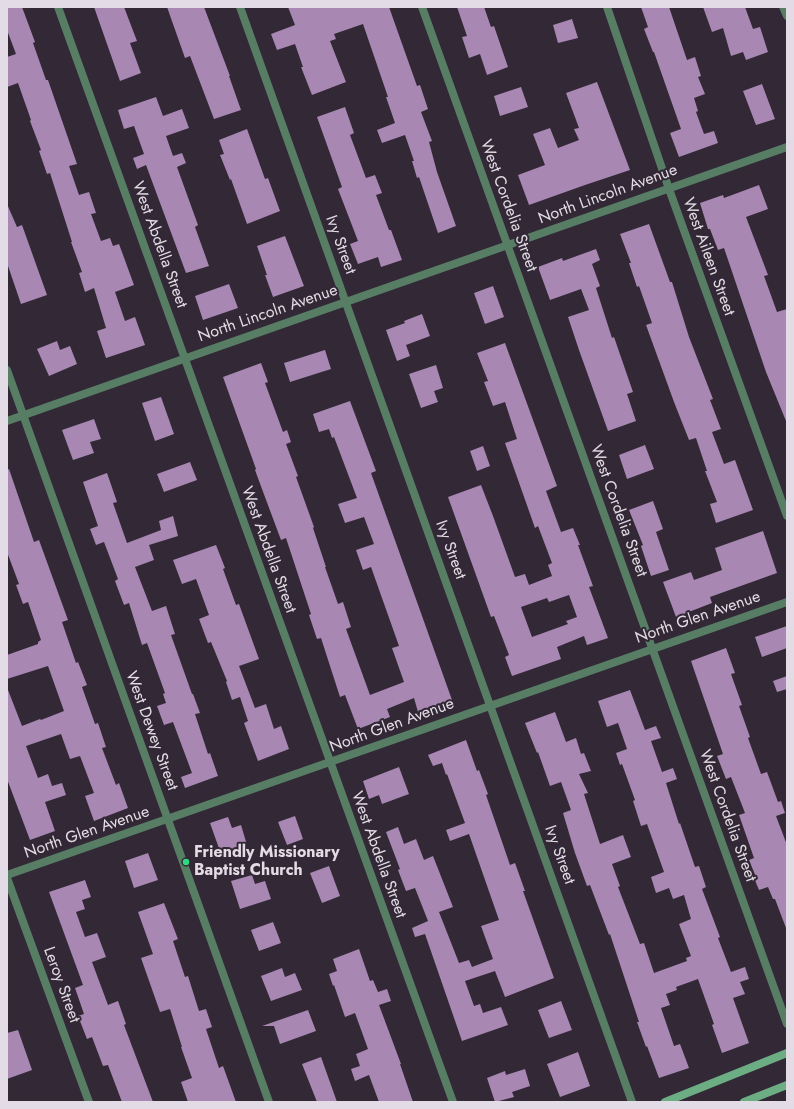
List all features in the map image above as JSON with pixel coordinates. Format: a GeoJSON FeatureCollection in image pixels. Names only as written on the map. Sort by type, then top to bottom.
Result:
{"type":"FeatureCollection","features":[{"type":"Feature","properties":{"kind":"street","name":"West Abdella Street"},"geometry":{"type":"LineString","coordinates":[[58,7],[453,1102]]}},
{"type":"Feature","properties":{"kind":"street","name":"Ivy Street"},"geometry":{"type":"LineString","coordinates":[[240,7],[632,1102]]}},
{"type":"Feature","properties":{"kind":"street","name":"West Cordelia Street"},"geometry":{"type":"LineString","coordinates":[[422,7],[787,1024]]}},
{"type":"Feature","properties":{"kind":"street","name":"West Aileen Street"},"geometry":{"type":"LineString","coordinates":[[606,7],[669,189],[787,516]]}},
{"type":"Feature","properties":{"kind":"street"},"geometry":{"type":"LineString","coordinates":[[783,7],[787,16]]}},
{"type":"Feature","properties":{"kind":"street","name":"North Lincoln Avenue"},"geometry":{"type":"LineString","coordinates":[[7,421],[787,147]]}},
{"type":"Feature","properties":{"kind":"street","name":"West Dewey Street"},"geometry":{"type":"LineString","coordinates":[[7,370],[269,1102]]}},
{"type":"Feature","properties":{"kind":"street","name":"North Glen Avenue"},"geometry":{"type":"LineString","coordinates":[[7,877],[491,705],[787,602]]}},
{"type":"Feature","properties":{"kind":"street","name":"Leroy Street"},"geometry":{"type":"LineString","coordinates":[[7,877],[89,1102]]}},
{"type":"Feature","properties":{"kind":"street"},"geometry":{"type":"LineString","coordinates":[[665,1102],[787,1053]]}},
{"type":"Feature","properties":{"kind":"street"},"geometry":{"type":"LineString","coordinates":[[744,1102],[787,1085]]}},
{"type":"Feature","properties":{"kind":"building"},"geometry":{"type":"Polygon","coordinates":[[[7,7],[22,7],[35,42],[33,43],[46,80],[48,80],[77,164],[69,166],[79,195],[89,192],[96,213],[91,214],[101,241],[110,238],[113,246],[119,244],[134,285],[115,292],[125,321],[135,317],[145,345],[106,358],[97,331],[106,328],[94,288],[85,292],[79,273],[82,272],[71,242],[50,173],[47,174],[39,151],[41,150],[18,83],[7,87],[7,57],[16,54],[7,30],[7,7]]]}},
{"type":"Feature","properties":{"kind":"building"},"geometry":{"type":"Polygon","coordinates":[[[94,7],[124,7],[137,41],[130,43],[141,73],[120,81],[94,7]]]}},
{"type":"Feature","properties":{"kind":"building"},"geometry":{"type":"Polygon","coordinates":[[[167,7],[204,7],[241,110],[214,119],[190,56],[185,58],[167,7]]]}},
{"type":"Feature","properties":{"kind":"building"},"geometry":{"type":"Polygon","coordinates":[[[288,7],[389,7],[417,86],[420,85],[428,109],[421,112],[432,141],[429,142],[437,172],[456,226],[438,233],[419,177],[417,178],[412,161],[414,161],[405,135],[382,143],[377,130],[395,123],[386,97],[388,97],[363,24],[334,34],[336,39],[330,41],[346,82],[312,95],[301,67],[303,67],[295,44],[277,50],[271,34],[295,25],[288,7]]]}},
{"type":"Feature","properties":{"kind":"building"},"geometry":{"type":"Polygon","coordinates":[[[457,7],[484,7],[491,27],[494,26],[508,67],[487,75],[480,54],[469,58],[462,37],[467,36],[457,7]]]}},
{"type":"Feature","properties":{"kind":"building"},"geometry":{"type":"Polygon","coordinates":[[[641,7],[669,7],[687,60],[695,57],[701,76],[698,77],[705,94],[694,98],[698,111],[696,112],[704,134],[714,131],[718,143],[679,157],[670,133],[681,129],[654,52],[644,29],[648,27],[641,7]]]}},
{"type":"Feature","properties":{"kind":"building"},"geometry":{"type":"Polygon","coordinates":[[[703,7],[745,7],[753,29],[760,27],[768,52],[746,60],[743,52],[731,56],[723,28],[712,32],[703,7]]]}},
{"type":"Feature","properties":{"kind":"building"},"geometry":{"type":"Polygon","coordinates":[[[572,19],[578,38],[558,43],[553,25],[572,19]]]}},
{"type":"Feature","properties":{"kind":"building"},"geometry":{"type":"Polygon","coordinates":[[[597,82],[630,170],[529,205],[518,175],[545,165],[533,134],[550,128],[558,148],[579,140],[574,129],[579,128],[566,93],[597,82]]]}},
{"type":"Feature","properties":{"kind":"building"},"geometry":{"type":"Polygon","coordinates":[[[762,84],[775,119],[756,125],[743,91],[762,84]]]}},
{"type":"Feature","properties":{"kind":"building"},"geometry":{"type":"Polygon","coordinates":[[[521,87],[528,107],[500,116],[494,96],[521,87]]]}},
{"type":"Feature","properties":{"kind":"building"},"geometry":{"type":"Polygon","coordinates":[[[156,97],[163,116],[182,109],[189,128],[166,136],[173,156],[182,153],[186,163],[177,167],[198,225],[195,227],[209,266],[186,273],[146,165],[137,169],[133,158],[144,154],[134,126],[124,129],[118,110],[156,97]]]}},
{"type":"Feature","properties":{"kind":"building"},"geometry":{"type":"Polygon","coordinates":[[[345,107],[354,133],[350,135],[366,178],[375,175],[382,193],[376,195],[402,260],[381,267],[378,257],[358,264],[350,244],[358,241],[338,189],[342,187],[317,117],[345,107]]]}},
{"type":"Feature","properties":{"kind":"building"},"geometry":{"type":"Polygon","coordinates":[[[247,129],[265,179],[268,178],[280,211],[247,224],[231,179],[230,180],[220,155],[224,154],[219,140],[247,129]]]}},
{"type":"Feature","properties":{"kind":"building"},"geometry":{"type":"Polygon","coordinates":[[[759,185],[768,209],[746,217],[768,275],[764,276],[777,312],[787,309],[786,421],[766,372],[724,248],[718,250],[710,229],[708,229],[700,203],[723,195],[724,198],[759,185]]]}},
{"type":"Feature","properties":{"kind":"building"},"geometry":{"type":"Polygon","coordinates":[[[7,204],[17,227],[22,225],[47,295],[21,304],[7,263],[7,204]]]}},
{"type":"Feature","properties":{"kind":"building"},"geometry":{"type":"Polygon","coordinates":[[[649,224],[670,282],[672,282],[689,337],[713,399],[710,400],[721,429],[712,432],[724,464],[735,460],[753,510],[716,523],[710,504],[717,502],[705,471],[707,471],[696,438],[689,440],[674,402],[646,325],[652,323],[639,286],[637,287],[629,263],[631,263],[620,234],[649,224]]]}},
{"type":"Feature","properties":{"kind":"building"},"geometry":{"type":"Polygon","coordinates":[[[285,236],[304,286],[273,297],[257,246],[285,236]]]}},
{"type":"Feature","properties":{"kind":"building"},"geometry":{"type":"Polygon","coordinates":[[[596,249],[600,260],[592,264],[600,286],[596,288],[612,338],[614,337],[633,392],[627,394],[636,421],[608,431],[568,317],[589,310],[581,289],[550,300],[538,267],[562,258],[563,261],[596,249]]]}},
{"type":"Feature","properties":{"kind":"building"},"geometry":{"type":"Polygon","coordinates":[[[229,284],[238,308],[203,320],[195,296],[229,284]]]}},
{"type":"Feature","properties":{"kind":"building"},"geometry":{"type":"Polygon","coordinates":[[[493,286],[504,317],[485,324],[474,293],[493,286]]]}},
{"type":"Feature","properties":{"kind":"building"},"geometry":{"type":"Polygon","coordinates":[[[422,314],[430,336],[406,345],[410,356],[397,361],[386,330],[405,323],[404,321],[422,314]]]}},
{"type":"Feature","properties":{"kind":"building"},"geometry":{"type":"Polygon","coordinates":[[[57,341],[60,350],[70,346],[77,364],[49,376],[37,349],[57,341]]]}},
{"type":"Feature","properties":{"kind":"building"},"geometry":{"type":"Polygon","coordinates":[[[505,343],[557,486],[546,491],[561,532],[573,528],[593,586],[589,587],[608,638],[587,645],[584,636],[557,647],[561,659],[512,676],[505,657],[509,655],[494,616],[491,617],[448,497],[481,485],[515,577],[525,574],[529,585],[552,576],[548,565],[552,563],[538,526],[535,528],[505,443],[517,439],[505,402],[493,406],[484,382],[488,381],[477,353],[505,343]],[[569,595],[549,602],[547,598],[521,607],[532,637],[568,624],[566,621],[577,617],[569,595]]]}},
{"type":"Feature","properties":{"kind":"building"},"geometry":{"type":"Polygon","coordinates":[[[325,350],[331,369],[290,382],[284,363],[325,350]]]}},
{"type":"Feature","properties":{"kind":"building"},"geometry":{"type":"Polygon","coordinates":[[[261,363],[268,382],[265,383],[283,432],[287,430],[291,442],[286,444],[298,476],[296,477],[314,527],[313,528],[325,567],[338,604],[343,602],[351,627],[346,629],[370,695],[404,682],[392,648],[399,646],[371,567],[363,570],[356,550],[374,544],[364,517],[345,523],[338,504],[357,498],[334,437],[332,438],[329,429],[319,432],[313,414],[350,401],[376,471],[371,473],[452,700],[418,712],[414,698],[387,709],[390,717],[358,729],[345,695],[340,697],[321,638],[317,639],[309,615],[311,614],[286,538],[281,540],[223,377],[261,363]]]}},
{"type":"Feature","properties":{"kind":"building"},"geometry":{"type":"Polygon","coordinates":[[[436,365],[443,388],[434,391],[438,402],[421,408],[409,374],[436,365]]]}},
{"type":"Feature","properties":{"kind":"building"},"geometry":{"type":"Polygon","coordinates":[[[161,397],[174,434],[155,441],[142,403],[161,397]]]}},
{"type":"Feature","properties":{"kind":"building"},"geometry":{"type":"Polygon","coordinates":[[[94,419],[101,439],[90,442],[94,453],[73,460],[62,430],[94,419]]]}},
{"type":"Feature","properties":{"kind":"building"},"geometry":{"type":"Polygon","coordinates":[[[645,445],[654,469],[627,479],[619,455],[645,445]]]}},
{"type":"Feature","properties":{"kind":"building"},"geometry":{"type":"Polygon","coordinates":[[[483,446],[490,466],[477,471],[470,451],[483,446]]]}},
{"type":"Feature","properties":{"kind":"building"},"geometry":{"type":"Polygon","coordinates":[[[190,462],[197,480],[164,492],[157,474],[190,462]]]}},
{"type":"Feature","properties":{"kind":"building"},"geometry":{"type":"Polygon","coordinates":[[[9,469],[34,542],[39,540],[68,620],[62,622],[76,663],[78,662],[87,685],[82,687],[95,724],[98,723],[106,747],[102,748],[116,785],[119,783],[128,808],[94,821],[85,796],[94,793],[80,756],[70,759],[61,734],[26,746],[38,778],[48,774],[52,786],[62,783],[66,795],[45,802],[55,831],[30,840],[7,779],[7,690],[22,726],[64,711],[48,666],[7,679],[7,655],[38,644],[41,640],[28,602],[23,604],[16,585],[19,584],[7,552],[7,470],[9,469]]]}},
{"type":"Feature","properties":{"kind":"building"},"geometry":{"type":"Polygon","coordinates":[[[107,473],[117,502],[113,503],[127,543],[161,530],[159,521],[173,516],[178,536],[149,545],[154,560],[135,567],[152,611],[166,606],[175,634],[171,635],[200,713],[195,714],[208,754],[210,753],[218,776],[185,788],[181,777],[192,773],[173,722],[164,725],[157,706],[166,703],[163,694],[165,693],[147,643],[142,645],[129,603],[124,605],[115,581],[118,579],[104,542],[96,545],[90,529],[98,526],[83,482],[107,473]]]}},
{"type":"Feature","properties":{"kind":"building"},"geometry":{"type":"Polygon","coordinates":[[[653,501],[663,529],[656,532],[669,570],[651,576],[641,546],[643,545],[629,510],[653,501]]]}},
{"type":"Feature","properties":{"kind":"building"},"geometry":{"type":"Polygon","coordinates":[[[763,531],[777,573],[710,597],[712,603],[676,617],[663,582],[691,572],[694,580],[722,570],[715,548],[763,531]]]}},
{"type":"Feature","properties":{"kind":"building"},"geometry":{"type":"Polygon","coordinates":[[[216,545],[225,568],[223,569],[236,605],[239,604],[259,659],[239,666],[255,708],[266,704],[274,729],[281,726],[289,749],[258,761],[244,723],[248,721],[240,697],[232,700],[226,682],[227,681],[211,642],[208,643],[199,619],[209,615],[196,579],[182,584],[173,560],[216,545]]]}},
{"type":"Feature","properties":{"kind":"building"},"geometry":{"type":"Polygon","coordinates":[[[787,626],[787,648],[762,657],[755,637],[787,626]]]}},
{"type":"Feature","properties":{"kind":"building"},"geometry":{"type":"Polygon","coordinates":[[[726,648],[735,673],[731,674],[742,705],[739,706],[750,737],[748,738],[761,774],[767,772],[778,802],[781,801],[785,813],[776,816],[787,845],[787,928],[775,899],[773,899],[768,887],[759,890],[754,878],[756,877],[749,860],[754,858],[739,815],[745,813],[731,777],[726,779],[717,756],[723,754],[691,661],[726,648]]]}},
{"type":"Feature","properties":{"kind":"building"},"geometry":{"type":"Polygon","coordinates":[[[787,676],[787,689],[777,692],[773,681],[787,676]]]}},
{"type":"Feature","properties":{"kind":"building"},"geometry":{"type":"Polygon","coordinates":[[[630,690],[645,730],[656,726],[661,738],[651,741],[662,772],[673,768],[677,779],[666,783],[695,867],[699,866],[706,887],[702,889],[731,972],[745,967],[749,979],[740,982],[745,994],[733,998],[749,1043],[722,1053],[712,1025],[714,1024],[698,979],[676,987],[677,990],[666,994],[670,1005],[661,1008],[674,1046],[680,1044],[689,1068],[659,1078],[637,1022],[639,1022],[610,934],[609,935],[590,885],[587,886],[575,853],[563,813],[571,810],[561,782],[550,786],[538,752],[537,753],[525,723],[555,712],[566,742],[576,738],[581,754],[584,753],[591,771],[579,774],[588,793],[584,794],[600,844],[623,835],[631,857],[612,864],[620,886],[618,887],[640,944],[644,943],[654,973],[687,961],[686,958],[691,956],[679,924],[691,919],[684,895],[673,899],[669,888],[656,893],[651,877],[664,872],[647,824],[641,826],[633,801],[635,800],[622,764],[620,765],[616,753],[627,749],[618,723],[607,727],[598,701],[630,690]]]}},
{"type":"Feature","properties":{"kind":"building"},"geometry":{"type":"Polygon","coordinates":[[[466,740],[477,771],[479,770],[488,794],[486,795],[510,865],[515,863],[525,891],[523,891],[554,978],[505,997],[495,971],[465,981],[474,1006],[480,1004],[483,1013],[501,1007],[508,1025],[462,1041],[425,934],[415,937],[412,928],[428,921],[415,888],[406,891],[398,870],[400,869],[386,832],[398,827],[404,844],[416,839],[424,860],[433,856],[453,907],[439,912],[459,963],[469,960],[472,967],[493,959],[481,926],[499,920],[469,834],[450,841],[446,830],[465,823],[442,763],[433,766],[428,755],[466,740]]]}},
{"type":"Feature","properties":{"kind":"building"},"geometry":{"type":"Polygon","coordinates":[[[399,767],[409,794],[382,804],[379,795],[369,799],[363,781],[399,767]]]}},
{"type":"Feature","properties":{"kind":"building"},"geometry":{"type":"Polygon","coordinates":[[[295,816],[303,839],[287,845],[278,822],[295,816]]]}},
{"type":"Feature","properties":{"kind":"building"},"geometry":{"type":"Polygon","coordinates":[[[228,817],[232,828],[241,825],[247,845],[221,854],[210,823],[228,817]]]}},
{"type":"Feature","properties":{"kind":"building"},"geometry":{"type":"Polygon","coordinates":[[[148,853],[158,880],[134,888],[125,861],[148,853]]]}},
{"type":"Feature","properties":{"kind":"building"},"geometry":{"type":"Polygon","coordinates":[[[329,866],[340,896],[322,903],[310,873],[329,866]]]}},
{"type":"Feature","properties":{"kind":"building"},"geometry":{"type":"Polygon","coordinates":[[[252,875],[255,884],[265,881],[271,899],[240,909],[231,881],[252,875]]]}},
{"type":"Feature","properties":{"kind":"building"},"geometry":{"type":"Polygon","coordinates":[[[85,880],[91,897],[82,900],[85,909],[76,912],[85,937],[97,933],[106,957],[92,962],[108,1005],[118,1001],[126,1024],[124,1025],[153,1102],[122,1102],[108,1065],[103,1066],[92,1037],[87,1039],[78,1016],[84,1014],[75,988],[83,985],[49,892],[85,880]]]}},
{"type":"Feature","properties":{"kind":"building"},"geometry":{"type":"Polygon","coordinates":[[[164,903],[178,939],[173,941],[185,977],[188,976],[199,1011],[206,1009],[212,1027],[206,1029],[219,1068],[223,1066],[236,1102],[188,1102],[181,1082],[192,1078],[170,1009],[160,1012],[141,958],[153,954],[138,912],[164,903]]]}},
{"type":"Feature","properties":{"kind":"building"},"geometry":{"type":"Polygon","coordinates":[[[273,922],[281,943],[259,951],[251,930],[273,922]]]}},
{"type":"Feature","properties":{"kind":"building"},"geometry":{"type":"Polygon","coordinates":[[[359,949],[370,981],[373,980],[378,992],[387,989],[391,1001],[379,1005],[401,1064],[413,1102],[379,1102],[369,1075],[355,1081],[351,1069],[360,1066],[356,1054],[368,1049],[355,1013],[345,1017],[329,974],[337,971],[333,959],[359,949]]]}},
{"type":"Feature","properties":{"kind":"building"},"geometry":{"type":"Polygon","coordinates":[[[282,968],[285,977],[295,973],[302,990],[271,1001],[261,976],[282,968]]]}},
{"type":"Feature","properties":{"kind":"building"},"geometry":{"type":"Polygon","coordinates":[[[561,1001],[572,1030],[549,1038],[538,1010],[561,1001]]]}},
{"type":"Feature","properties":{"kind":"building"},"geometry":{"type":"Polygon","coordinates":[[[308,1010],[316,1031],[280,1044],[274,1026],[262,1026],[308,1010]]]}},
{"type":"Feature","properties":{"kind":"building"},"geometry":{"type":"Polygon","coordinates":[[[18,1030],[32,1070],[7,1079],[7,1033],[18,1030]]]}},
{"type":"Feature","properties":{"kind":"building"},"geometry":{"type":"Polygon","coordinates":[[[578,1052],[590,1086],[560,1097],[547,1064],[578,1052]]]}},
{"type":"Feature","properties":{"kind":"building"},"geometry":{"type":"Polygon","coordinates":[[[321,1057],[337,1102],[317,1102],[302,1064],[321,1057]]]}},
{"type":"Feature","properties":{"kind":"building"},"geometry":{"type":"Polygon","coordinates":[[[525,1069],[530,1086],[512,1092],[514,1097],[495,1102],[487,1078],[505,1071],[506,1075],[525,1069]]]}},
{"type":"Feature","properties":{"kind":"place","name":"Friendly Missionary Baptist Church"},"geometry":{"type":"Point","coordinates":[186,862]}}]}
